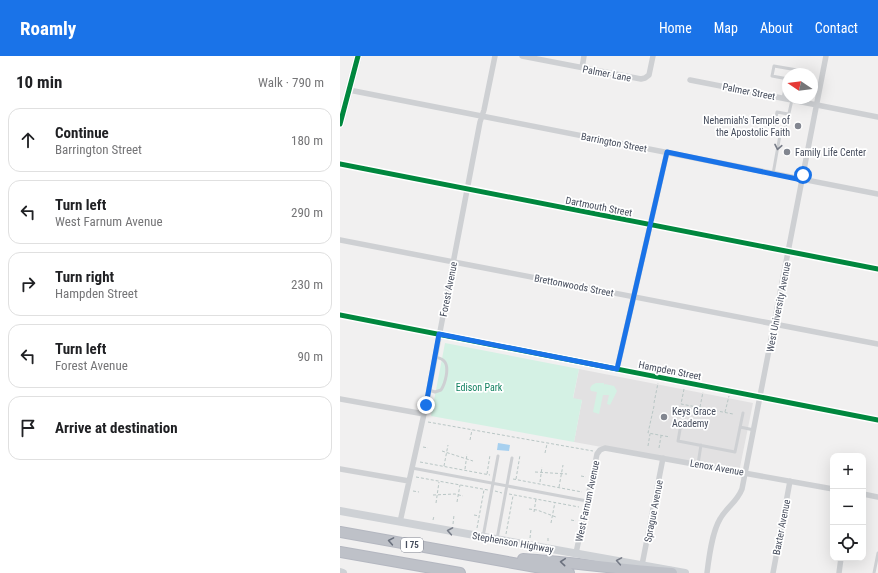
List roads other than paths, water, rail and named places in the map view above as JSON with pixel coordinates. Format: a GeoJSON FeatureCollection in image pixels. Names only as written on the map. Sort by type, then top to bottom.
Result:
{"type":"FeatureCollection","features":[{"type":"Feature","properties":{"kind":"highway","name":"I 75"},"geometry":{"type":"LineString","coordinates":[[340,532],[569,573]]}},
{"type":"Feature","properties":{"kind":"highway","name":"I 75"},"geometry":{"type":"LineString","coordinates":[[340,552],[460,573]]}},
{"type":"Feature","properties":{"kind":"highway"},"geometry":{"type":"LineString","coordinates":[[485,558],[524,559],[672,573]]}},
{"type":"Feature","properties":{"kind":"main road"},"geometry":{"type":"LineString","coordinates":[[340,124],[343,99],[349,90],[358,56]]}},
{"type":"Feature","properties":{"kind":"main road","name":"Stephenson Highway"},"geometry":{"type":"LineString","coordinates":[[340,511],[685,573]]}},
{"type":"Feature","properties":{"kind":"street","name":"Forest Avenue"},"geometry":{"type":"LineString","coordinates":[[400,522],[429,390],[494,56]]}},
{"type":"Feature","properties":{"kind":"street","name":"Palmer Lane"},"geometry":{"type":"LineString","coordinates":[[522,56],[638,79],[645,78],[649,75],[653,56]]}},
{"type":"Feature","properties":{"kind":"street"},"geometry":{"type":"LineString","coordinates":[[582,68],[584,56]]}},
{"type":"Feature","properties":{"kind":"street","name":"West University Avenue"},"geometry":{"type":"LineString","coordinates":[[707,573],[711,549],[720,518],[739,497],[746,473],[826,56]]}},
{"type":"Feature","properties":{"kind":"street","name":"Palmer Street"},"geometry":{"type":"LineString","coordinates":[[690,80],[782,98]]}},
{"type":"Feature","properties":{"kind":"street","name":"Barrington Street"},"geometry":{"type":"LineString","coordinates":[[349,90],[878,194]]}},
{"type":"Feature","properties":{"kind":"street","name":"Palmer Street"},"geometry":{"type":"LineString","coordinates":[[812,104],[878,117]]}},
{"type":"Feature","properties":{"kind":"street"},"geometry":{"type":"LineString","coordinates":[[617,369],[667,152]]}},
{"type":"Feature","properties":{"kind":"street","name":"Dartmouth Street"},"geometry":{"type":"LineString","coordinates":[[340,164],[878,269]]}},
{"type":"Feature","properties":{"kind":"street","name":"Brettonwoods Street"},"geometry":{"type":"LineString","coordinates":[[340,240],[878,344]]}},
{"type":"Feature","properties":{"kind":"street","name":"Hampden Street"},"geometry":{"type":"LineString","coordinates":[[340,315],[878,420]]}},
{"type":"Feature","properties":{"kind":"street"},"geometry":{"type":"LineString","coordinates":[[340,399],[424,414]]}},
{"type":"Feature","properties":{"kind":"street","name":"Lenox Avenue"},"geometry":{"type":"LineString","coordinates":[[601,449],[607,448],[830,488]]}},
{"type":"Feature","properties":{"kind":"street","name":"West Farnum Avenue"},"geometry":{"type":"LineString","coordinates":[[576,553],[598,454],[601,449]]}},
{"type":"Feature","properties":{"kind":"street","name":"Sprague Avenue"},"geometry":{"type":"LineString","coordinates":[[642,565],[663,458]]}},
{"type":"Feature","properties":{"kind":"street"},"geometry":{"type":"LineString","coordinates":[[340,469],[409,481]]}},
{"type":"Feature","properties":{"kind":"street","name":"Baxter Avenue"},"geometry":{"type":"LineString","coordinates":[[773,573],[790,481]]}},
{"type":"Feature","properties":{"kind":"street"},"geometry":{"type":"LineString","coordinates":[[866,495],[878,497]]}},
{"type":"Feature","properties":{"kind":"street"},"geometry":{"type":"LineString","coordinates":[[839,573],[841,561]]}},
{"type":"Feature","properties":{"kind":"lane"},"geometry":{"type":"LineString","coordinates":[[782,78],[772,76],[774,66],[786,68]]}},
{"type":"Feature","properties":{"kind":"lane"},"geometry":{"type":"LineString","coordinates":[[788,114],[777,112],[773,133],[784,136],[791,104]]}},
{"type":"Feature","properties":{"kind":"lane"},"geometry":{"type":"LineString","coordinates":[[772,174],[780,135]]}},
{"type":"Feature","properties":{"kind":"lane"},"geometry":{"type":"LineString","coordinates":[[429,390],[435,392],[441,390],[445,379],[445,362],[435,357]]}},
{"type":"Feature","properties":{"kind":"lane"},"geometry":{"type":"LineString","coordinates":[[682,424],[678,441],[735,452],[743,414]]}},
{"type":"Feature","properties":{"kind":"lane"},"geometry":{"type":"LineString","coordinates":[[740,427],[754,430]]}},
{"type":"Feature","properties":{"kind":"lane"},"geometry":{"type":"LineString","coordinates":[[698,464],[702,446]]}},
{"type":"Feature","properties":{"kind":"lane"},"geometry":{"type":"LineString","coordinates":[[483,536],[498,456]]}},
{"type":"Feature","properties":{"kind":"lane"},"geometry":{"type":"LineString","coordinates":[[497,539],[512,458]]}},
{"type":"Feature","properties":{"kind":"lane"},"geometry":{"type":"LineString","coordinates":[[412,468],[587,501]]}},
{"type":"Feature","properties":{"kind":"lane"},"geometry":{"type":"LineString","coordinates":[[874,573],[878,554]]}},
{"type":"Feature","properties":{"kind":"water"},"geometry":{"type":"Polygon","coordinates":[[[498,443],[510,445],[509,451],[497,450],[498,443]]]}},
{"type":"Feature","properties":{"kind":"place","name":"Nehemiah's Temple of the Apostolic Faith"},"geometry":{"type":"Point","coordinates":[798,126]}},
{"type":"Feature","properties":{"kind":"place","name":"Family Life Center"},"geometry":{"type":"Point","coordinates":[787,152]}},
{"type":"Feature","properties":{"kind":"place","name":"Keys Grace Academy"},"geometry":{"type":"Point","coordinates":[664,417]}},
{"type":"Feature","properties":{"kind":"park label","name":"Edison Park"},"geometry":{"type":"Point","coordinates":[479,387]}}]}
